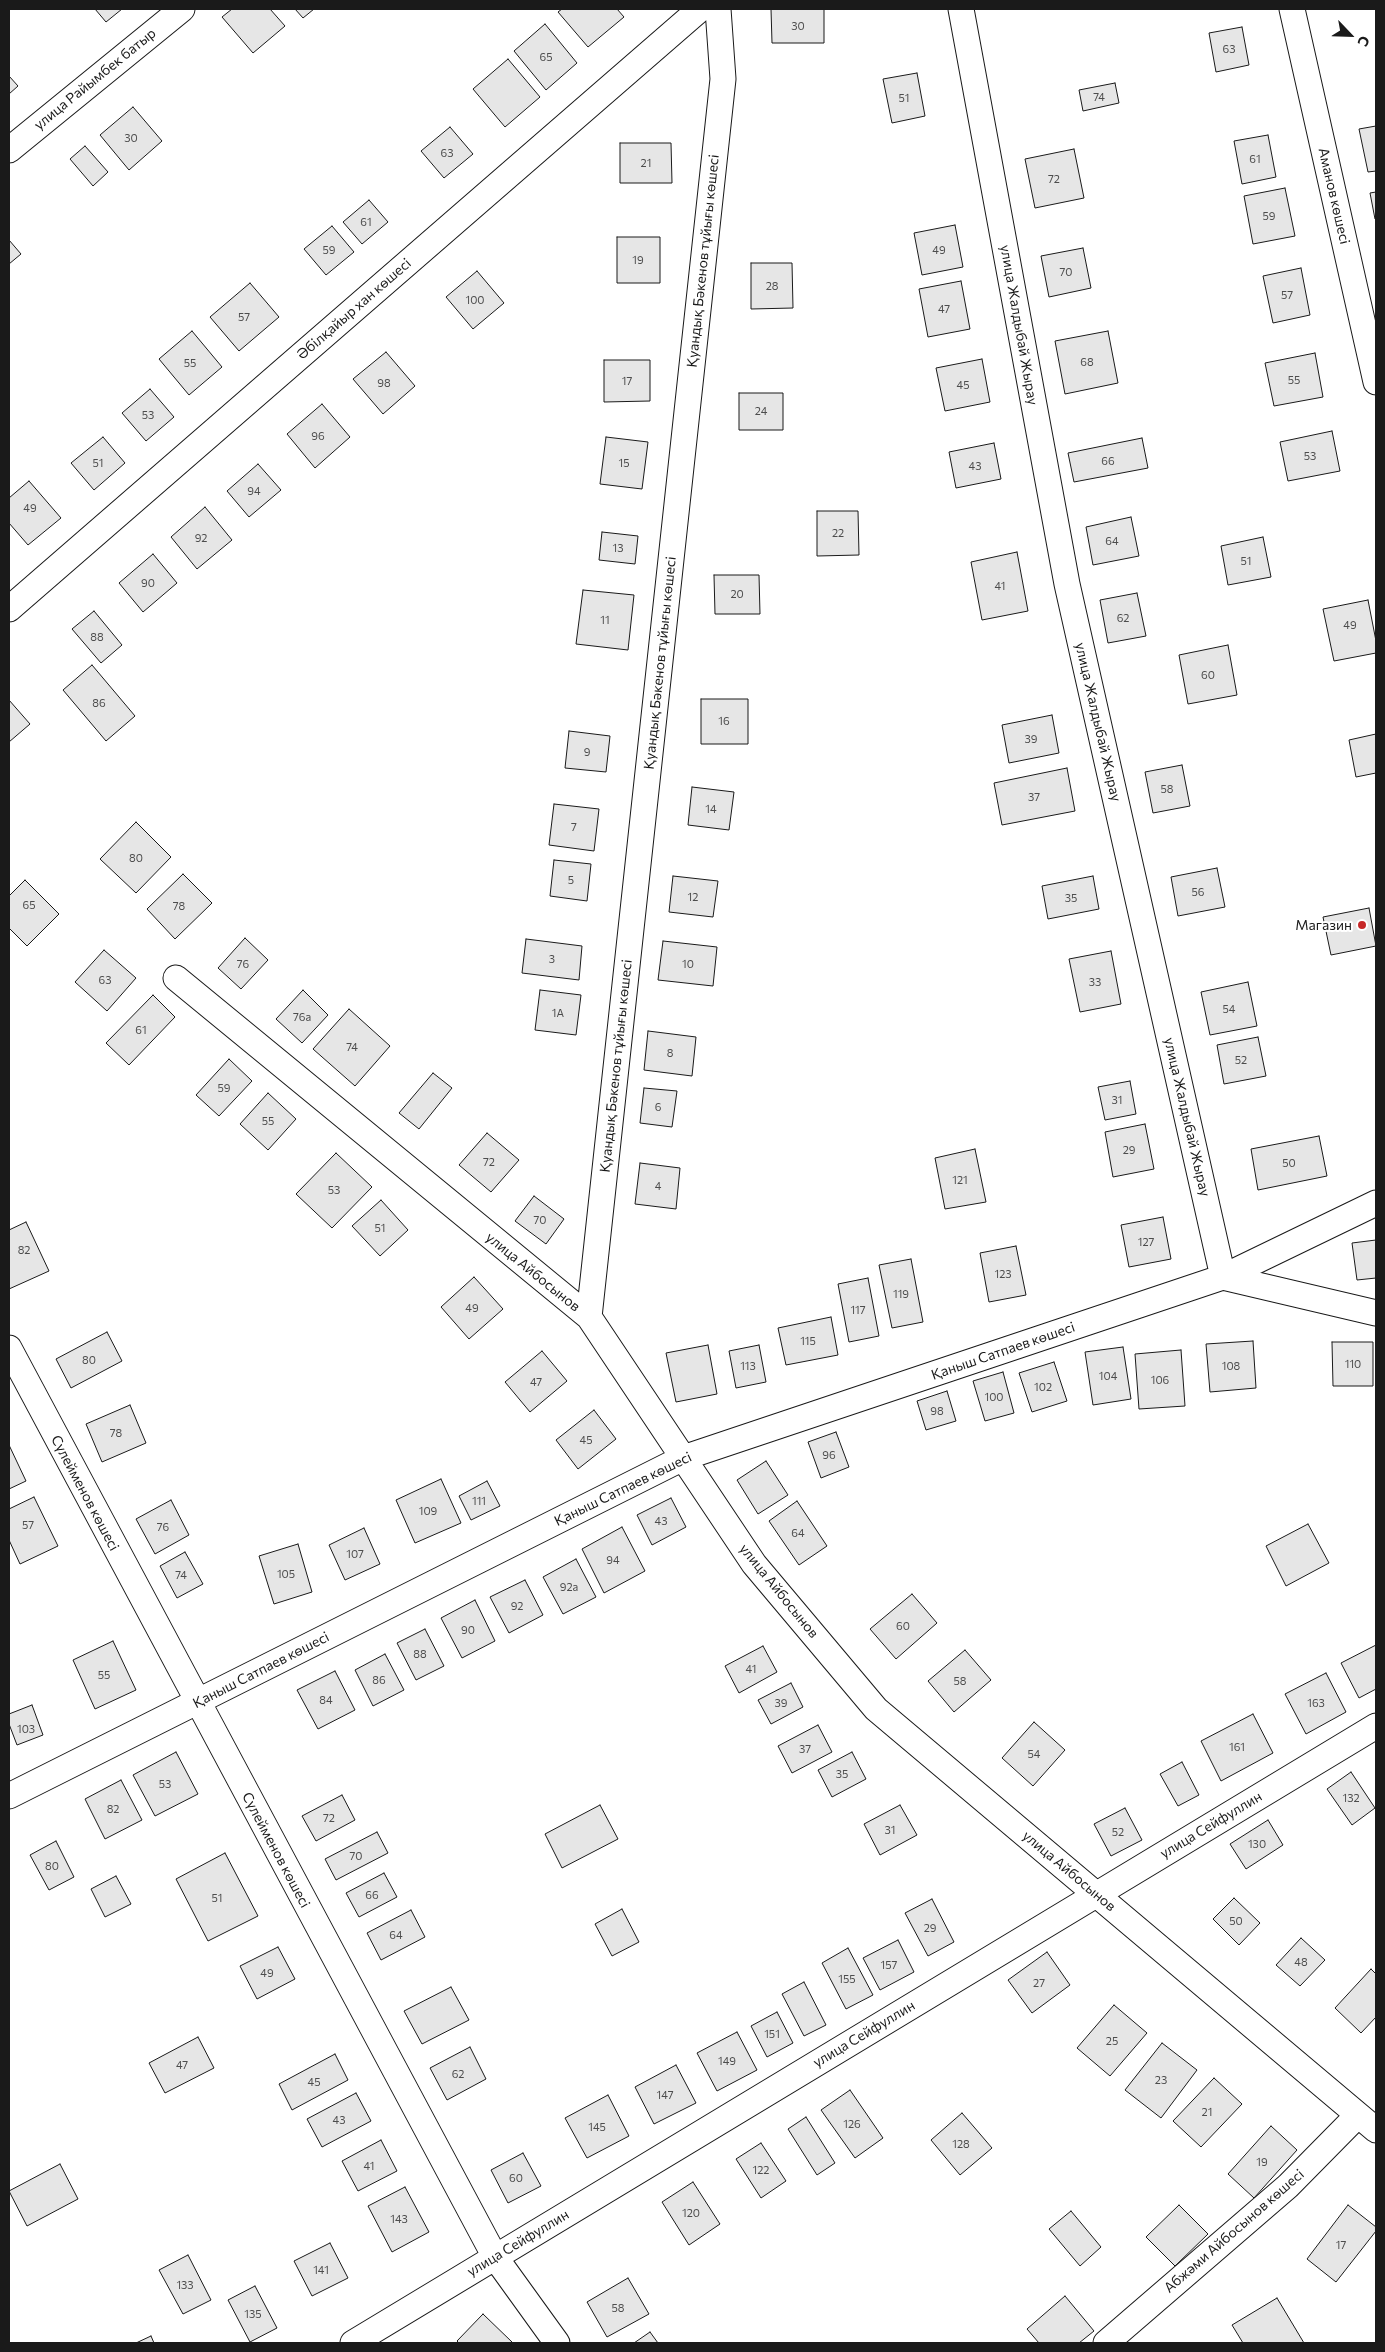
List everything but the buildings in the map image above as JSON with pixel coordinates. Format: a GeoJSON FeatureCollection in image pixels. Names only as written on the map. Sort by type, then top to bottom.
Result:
{"type":"FeatureCollection","features":[{"type":"Feature","properties":{"kind":"street","name":"улица Райымбек батыр"},"geometry":{"type":"LineString","coordinates":[[9,150],[182,9]]}},
{"type":"Feature","properties":{"kind":"street","name":"Әбілқайыр хан көшесі"},"geometry":{"type":"LineString","coordinates":[[9,609],[700,9]]}},
{"type":"Feature","properties":{"kind":"street","name":"Қуандық Бәкенов тұйығы көшесі"},"geometry":{"type":"LineString","coordinates":[[589,1317],[723,79],[718,9]]}},
{"type":"Feature","properties":{"kind":"street","name":"улица Жалдыбай Жырау"},"geometry":{"type":"LineString","coordinates":[[961,9],[1067,584],[1223,1277]]}},
{"type":"Feature","properties":{"kind":"street","name":"Аманов көшесі"},"geometry":{"type":"LineString","coordinates":[[1292,9],[1376,382]]}},
{"type":"Feature","properties":{"kind":"street","name":"улица Айбосынов"},"geometry":{"type":"LineString","coordinates":[[176,978],[589,1317],[754,1564],[876,1709],[1376,2130]]}},
{"type":"Feature","properties":{"kind":"street","name":"Қаныш Сатпаев көшесі"},"geometry":{"type":"LineString","coordinates":[[9,1796],[683,1458],[1223,1277],[1376,1203]]}},
{"type":"Feature","properties":{"kind":"street"},"geometry":{"type":"LineString","coordinates":[[1223,1277],[1376,1313]]}},
{"type":"Feature","properties":{"kind":"street","name":"Сүлейменов көшесі"},"geometry":{"type":"LineString","coordinates":[[9,1348],[495,2257],[557,2343]]}},
{"type":"Feature","properties":{"kind":"street","name":"улица Сейфуллин"},"geometry":{"type":"LineString","coordinates":[[353,2343],[1376,1726]]}},
{"type":"Feature","properties":{"kind":"street","name":"Абжәми Айбосынов көшесі"},"geometry":{"type":"LineString","coordinates":[[1106,2343],[1288,2186],[1358,2115]]}},
{"type":"Feature","properties":{"kind":"place","name":"Магазин"},"geometry":{"type":"Point","coordinates":[1362,925]}}]}
